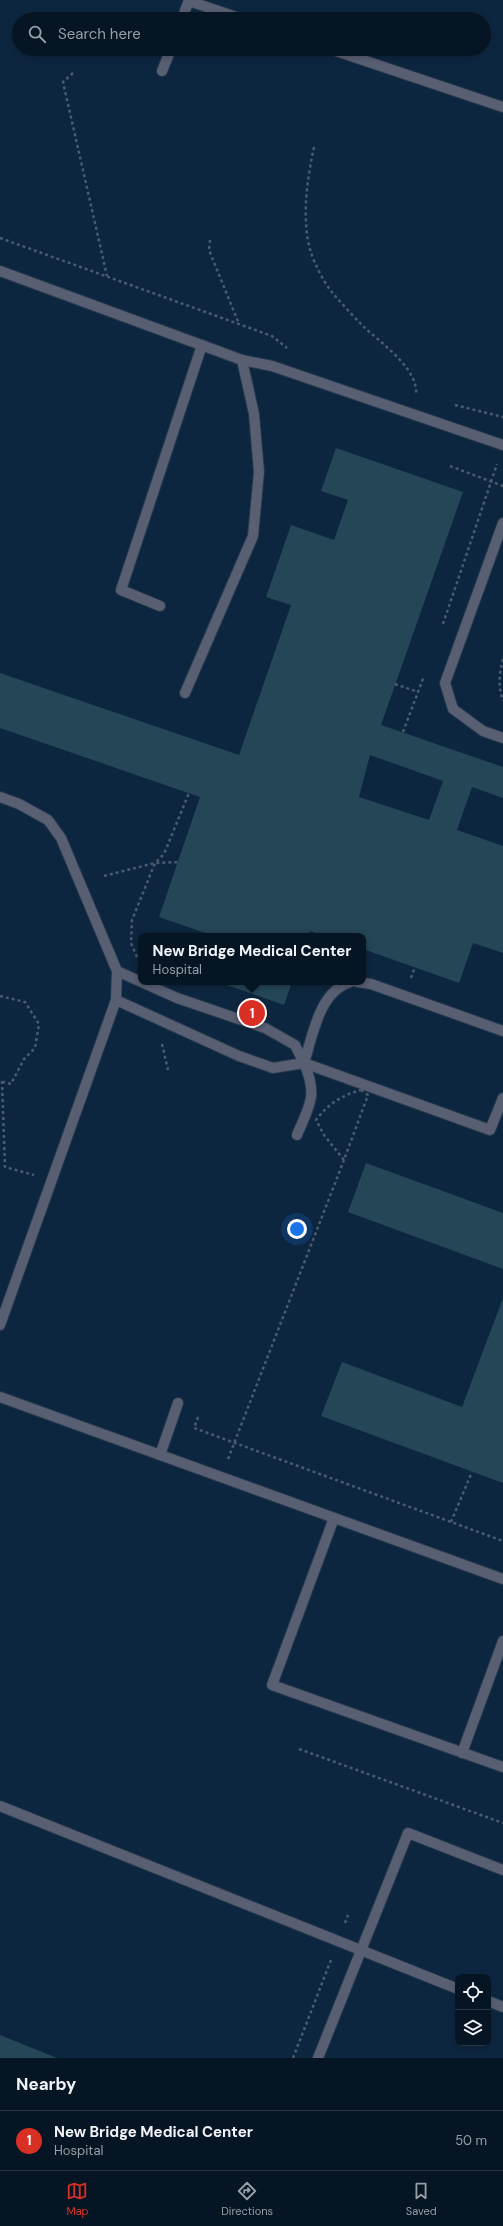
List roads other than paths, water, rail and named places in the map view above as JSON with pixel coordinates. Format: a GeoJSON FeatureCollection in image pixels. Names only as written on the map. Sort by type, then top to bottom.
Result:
{"type":"FeatureCollection","features":[{"type":"Feature","properties":{"kind":"lane"},"geometry":{"type":"LineString","coordinates":[[185,12],[189,1],[221,12]]}},
{"type":"Feature","properties":{"kind":"lane"},"geometry":{"type":"LineString","coordinates":[[162,71],[168,56]]}},
{"type":"Feature","properties":{"kind":"lane"},"geometry":{"type":"LineString","coordinates":[[351,56],[503,107]]}},
{"type":"Feature","properties":{"kind":"lane"},"geometry":{"type":"LineString","coordinates":[[0,271],[242,360],[272,366],[503,445]]}},
{"type":"Feature","properties":{"kind":"lane"},"geometry":{"type":"LineString","coordinates":[[160,606],[121,590],[202,345]]}},
{"type":"Feature","properties":{"kind":"lane"},"geometry":{"type":"LineString","coordinates":[[185,694],[253,536],[259,472],[254,414],[242,360]]}},
{"type":"Feature","properties":{"kind":"lane"},"geometry":{"type":"LineString","coordinates":[[503,523],[445,683],[453,709],[483,731],[503,738]]}},
{"type":"Feature","properties":{"kind":"lane"},"geometry":{"type":"LineString","coordinates":[[0,797],[19,804],[48,820],[60,838],[117,972],[116,1000],[0,1325]]}},
{"type":"Feature","properties":{"kind":"lane"},"geometry":{"type":"LineString","coordinates":[[117,972],[138,981]]}},
{"type":"Feature","properties":{"kind":"lane"},"geometry":{"type":"LineString","coordinates":[[366,983],[503,1031]]}},
{"type":"Feature","properties":{"kind":"lane"},"geometry":{"type":"LineString","coordinates":[[147,985],[177,998],[265,1028],[295,1045],[312,1082],[312,1101],[297,1135]]}},
{"type":"Feature","properties":{"kind":"lane"},"geometry":{"type":"LineString","coordinates":[[304,1063],[324,1003],[341,985]]}},
{"type":"Feature","properties":{"kind":"lane"},"geometry":{"type":"LineString","coordinates":[[116,1000],[239,1056],[273,1068],[304,1063],[490,1130],[503,1098]]}},
{"type":"Feature","properties":{"kind":"lane"},"geometry":{"type":"LineString","coordinates":[[0,1397],[503,1579]]}},
{"type":"Feature","properties":{"kind":"lane"},"geometry":{"type":"LineString","coordinates":[[160,1455],[178,1403]]}},
{"type":"Feature","properties":{"kind":"lane"},"geometry":{"type":"LineString","coordinates":[[334,1518],[272,1684],[503,1767]]}},
{"type":"Feature","properties":{"kind":"lane"},"geometry":{"type":"LineString","coordinates":[[462,1753],[503,1641]]}},
{"type":"Feature","properties":{"kind":"lane"},"geometry":{"type":"LineString","coordinates":[[0,1806],[455,1988]]}},
{"type":"Feature","properties":{"kind":"lane"},"geometry":{"type":"LineString","coordinates":[[318,2058],[408,1833],[503,1870]]}},
{"type":"Feature","properties":{"kind":"lane"},"geometry":{"type":"LineString","coordinates":[[491,2002],[502,2004]]}},
{"type":"Feature","properties":{"kind":"place","name":"New Bridge Medical Center"},"geometry":{"type":"Point","coordinates":[252,1013]}}]}
